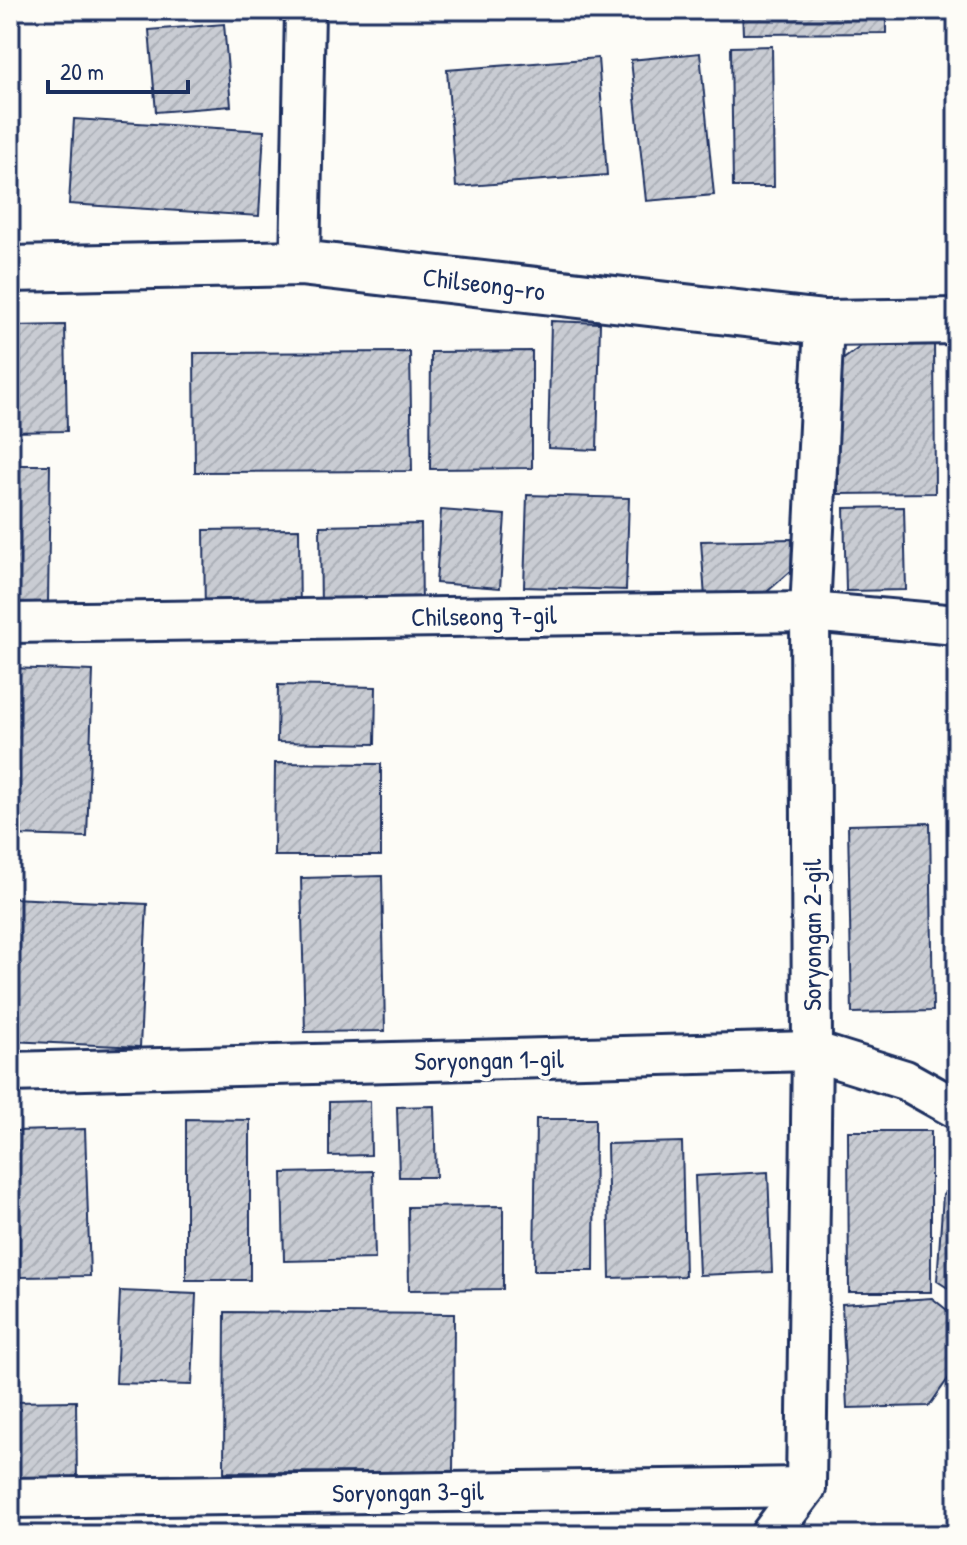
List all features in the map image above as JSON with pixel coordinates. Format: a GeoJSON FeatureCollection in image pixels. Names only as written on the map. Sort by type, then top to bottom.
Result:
{"type":"FeatureCollection","features":[{"type":"Feature","properties":{"kind":"street"},"geometry":{"type":"LineString","coordinates":[[300,263],[305,10]]}},
{"type":"Feature","properties":{"kind":"street","name":"Chilseong-ro"},"geometry":{"type":"LineString","coordinates":[[10,269],[300,263],[824,323],[957,321]]}},
{"type":"Feature","properties":{"kind":"street","name":"Soryongan 2-gil"},"geometry":{"type":"LineString","coordinates":[[806,1487],[812,1051],[810,612],[824,323]]}},
{"type":"Feature","properties":{"kind":"street","name":"Chilseong 7-gil"},"geometry":{"type":"LineString","coordinates":[[10,623],[810,612],[957,625]]}},
{"type":"Feature","properties":{"kind":"street","name":"Soryongan 1-gil"},"geometry":{"type":"LineString","coordinates":[[10,1072],[812,1051],[905,1080],[957,1109]]}},
{"type":"Feature","properties":{"kind":"street"},"geometry":{"type":"LineString","coordinates":[[770,1535],[806,1487]]}},
{"type":"Feature","properties":{"kind":"street","name":"Soryongan 3-gil"},"geometry":{"type":"LineString","coordinates":[[10,1498],[806,1487]]}},
{"type":"Feature","properties":{"kind":"building"},"geometry":{"type":"Polygon","coordinates":[[[563,10],[688,10],[563,13],[563,10]]]}},
{"type":"Feature","properties":{"kind":"building"},"geometry":{"type":"Polygon","coordinates":[[[742,10],[886,10],[886,33],[743,34],[742,10]]]}},
{"type":"Feature","properties":{"kind":"building"},"geometry":{"type":"Polygon","coordinates":[[[224,24],[231,106],[156,112],[149,30],[224,24]]]}},
{"type":"Feature","properties":{"kind":"building"},"geometry":{"type":"Polygon","coordinates":[[[772,46],[774,187],[733,187],[731,47],[772,46]]]}},
{"type":"Feature","properties":{"kind":"building"},"geometry":{"type":"Polygon","coordinates":[[[700,53],[714,195],[646,201],[631,60],[700,53]]]}},
{"type":"Feature","properties":{"kind":"building"},"geometry":{"type":"Polygon","coordinates":[[[598,58],[607,175],[456,187],[447,70],[598,58]]]}},
{"type":"Feature","properties":{"kind":"building"},"geometry":{"type":"Polygon","coordinates":[[[10,93],[14,196],[10,196],[10,93]]]}},
{"type":"Feature","properties":{"kind":"building"},"geometry":{"type":"Polygon","coordinates":[[[74,119],[264,131],[259,216],[69,204],[74,119]]]}},
{"type":"Feature","properties":{"kind":"building"},"geometry":{"type":"Polygon","coordinates":[[[551,321],[600,323],[597,450],[548,448],[551,321]]]}},
{"type":"Feature","properties":{"kind":"building"},"geometry":{"type":"Polygon","coordinates":[[[65,325],[67,431],[10,432],[10,326],[65,325]]]}},
{"type":"Feature","properties":{"kind":"building"},"geometry":{"type":"Polygon","coordinates":[[[872,338],[934,338],[935,493],[838,494],[837,364],[872,338]]]}},
{"type":"Feature","properties":{"kind":"building"},"geometry":{"type":"Polygon","coordinates":[[[532,351],[532,468],[430,469],[431,352],[532,351]]]}},
{"type":"Feature","properties":{"kind":"building"},"geometry":{"type":"Polygon","coordinates":[[[410,352],[412,471],[195,472],[194,353],[410,352]]]}},
{"type":"Feature","properties":{"kind":"building"},"geometry":{"type":"Polygon","coordinates":[[[10,465],[50,465],[48,604],[10,604],[10,465]]]}},
{"type":"Feature","properties":{"kind":"building"},"geometry":{"type":"Polygon","coordinates":[[[527,495],[629,498],[626,590],[524,587],[527,495]]]}},
{"type":"Feature","properties":{"kind":"building"},"geometry":{"type":"Polygon","coordinates":[[[904,507],[906,590],[846,591],[844,508],[904,507]]]}},
{"type":"Feature","properties":{"kind":"building"},"geometry":{"type":"Polygon","coordinates":[[[441,510],[505,515],[500,588],[436,583],[441,510]]]}},
{"type":"Feature","properties":{"kind":"building"},"geometry":{"type":"Polygon","coordinates":[[[421,524],[422,609],[321,611],[320,526],[421,524]]]}},
{"type":"Feature","properties":{"kind":"building"},"geometry":{"type":"Polygon","coordinates":[[[299,529],[300,618],[205,619],[204,530],[299,529]]]}},
{"type":"Feature","properties":{"kind":"building"},"geometry":{"type":"Polygon","coordinates":[[[792,539],[791,571],[754,603],[705,598],[701,541],[792,539]]]}},
{"type":"Feature","properties":{"kind":"building"},"geometry":{"type":"Polygon","coordinates":[[[957,558],[957,587],[948,584],[957,558]]]}},
{"type":"Feature","properties":{"kind":"building"},"geometry":{"type":"Polygon","coordinates":[[[10,668],[93,671],[87,837],[10,835],[10,668]]]}},
{"type":"Feature","properties":{"kind":"building"},"geometry":{"type":"Polygon","coordinates":[[[278,685],[376,687],[375,744],[277,742],[278,685]]]}},
{"type":"Feature","properties":{"kind":"building"},"geometry":{"type":"Polygon","coordinates":[[[275,763],[381,764],[381,856],[274,856],[275,763]]]}},
{"type":"Feature","properties":{"kind":"building"},"geometry":{"type":"Polygon","coordinates":[[[930,823],[933,1011],[852,1013],[848,825],[930,823]]]}},
{"type":"Feature","properties":{"kind":"building"},"geometry":{"type":"Polygon","coordinates":[[[382,876],[385,1031],[305,1032],[301,878],[382,876]]]}},
{"type":"Feature","properties":{"kind":"building"},"geometry":{"type":"Polygon","coordinates":[[[10,898],[147,904],[140,1047],[10,1041],[10,898]]]}},
{"type":"Feature","properties":{"kind":"building"},"geometry":{"type":"Polygon","coordinates":[[[370,1101],[371,1155],[329,1156],[329,1102],[370,1101]]]}},
{"type":"Feature","properties":{"kind":"building"},"geometry":{"type":"Polygon","coordinates":[[[434,1106],[436,1177],[399,1177],[397,1107],[434,1106]]]}},
{"type":"Feature","properties":{"kind":"building"},"geometry":{"type":"Polygon","coordinates":[[[186,1119],[250,1120],[250,1280],[186,1280],[186,1119]]]}},
{"type":"Feature","properties":{"kind":"building"},"geometry":{"type":"Polygon","coordinates":[[[536,1119],[595,1119],[594,1271],[534,1271],[536,1119]]]}},
{"type":"Feature","properties":{"kind":"building"},"geometry":{"type":"Polygon","coordinates":[[[85,1129],[90,1276],[20,1277],[16,1131],[85,1129]]]}},
{"type":"Feature","properties":{"kind":"building"},"geometry":{"type":"Polygon","coordinates":[[[848,1131],[931,1131],[931,1292],[849,1292],[848,1131]]]}},
{"type":"Feature","properties":{"kind":"building"},"geometry":{"type":"Polygon","coordinates":[[[682,1142],[685,1276],[610,1278],[607,1144],[682,1142]]]}},
{"type":"Feature","properties":{"kind":"building"},"geometry":{"type":"Polygon","coordinates":[[[373,1171],[375,1259],[284,1261],[282,1173],[373,1171]]]}},
{"type":"Feature","properties":{"kind":"building"},"geometry":{"type":"Polygon","coordinates":[[[768,1172],[772,1272],[699,1275],[695,1176],[768,1172]]]}},
{"type":"Feature","properties":{"kind":"building"},"geometry":{"type":"Polygon","coordinates":[[[957,1177],[957,1294],[937,1281],[943,1195],[957,1177]]]}},
{"type":"Feature","properties":{"kind":"building"},"geometry":{"type":"Polygon","coordinates":[[[503,1206],[503,1289],[409,1290],[408,1207],[503,1206]]]}},
{"type":"Feature","properties":{"kind":"building"},"geometry":{"type":"Polygon","coordinates":[[[120,1291],[196,1294],[192,1385],[116,1383],[120,1291]]]}},
{"type":"Feature","properties":{"kind":"building"},"geometry":{"type":"Polygon","coordinates":[[[932,1298],[957,1318],[957,1366],[929,1406],[847,1408],[842,1304],[932,1298]]]}},
{"type":"Feature","properties":{"kind":"building"},"geometry":{"type":"Polygon","coordinates":[[[225,1312],[454,1314],[453,1473],[224,1472],[225,1312]]]}},
{"type":"Feature","properties":{"kind":"building"},"geometry":{"type":"Polygon","coordinates":[[[76,1401],[77,1482],[10,1482],[10,1402],[76,1401]]]}}]}
